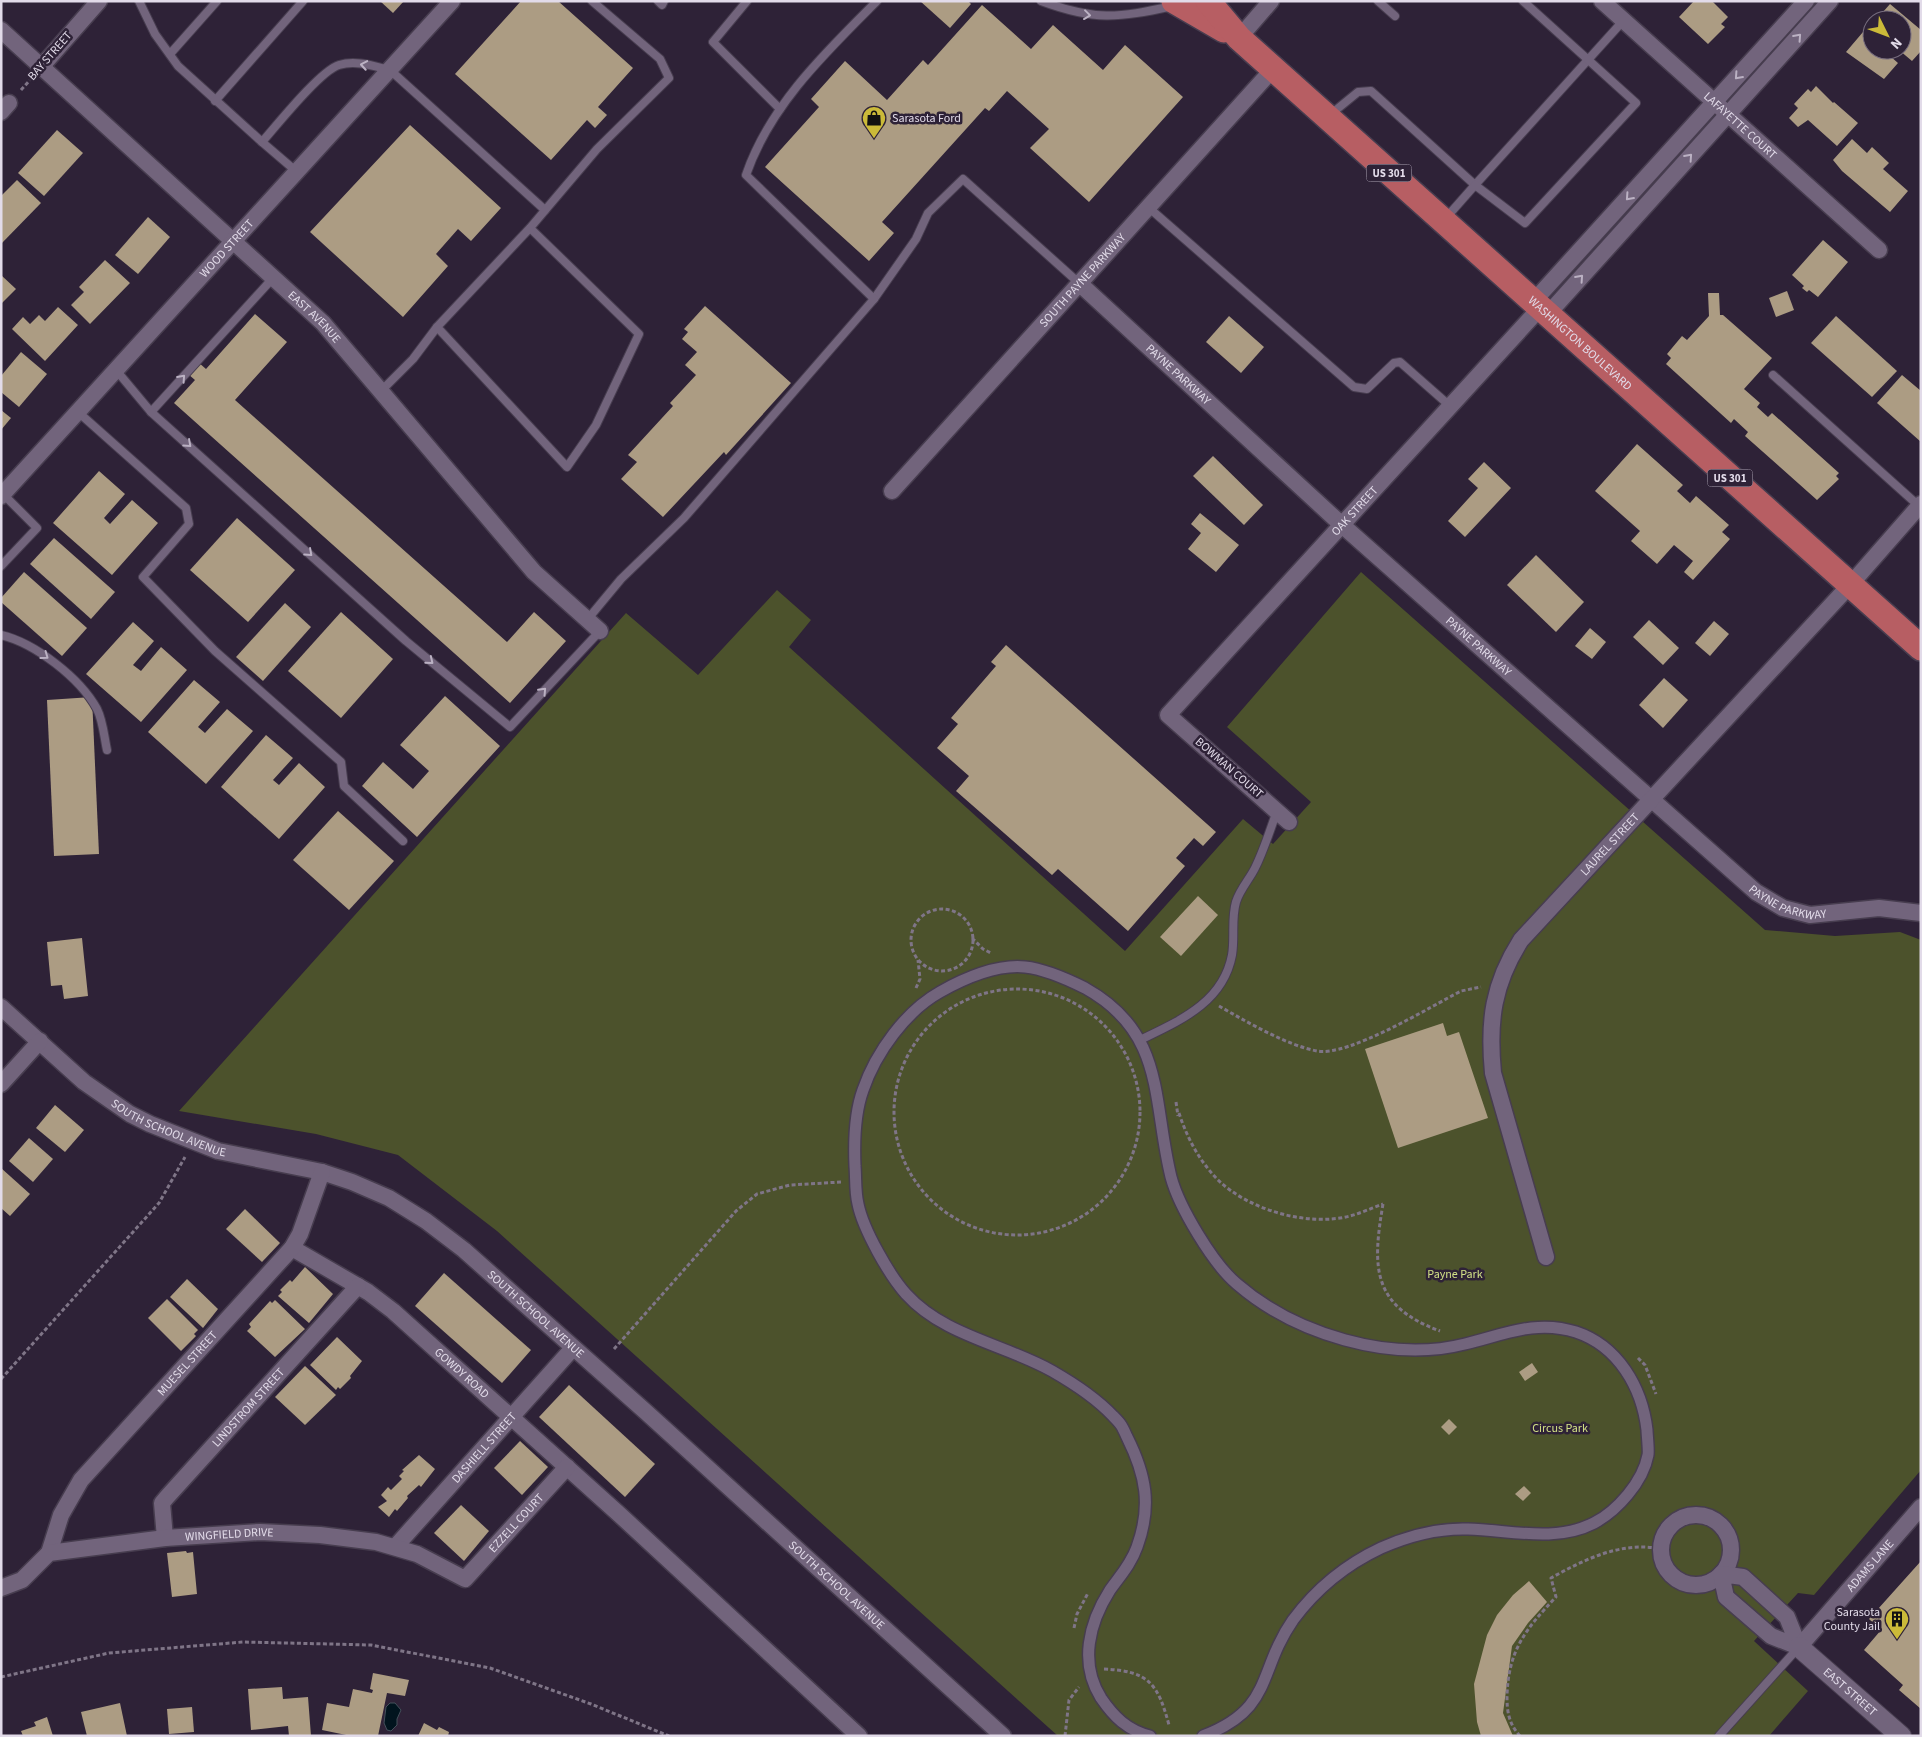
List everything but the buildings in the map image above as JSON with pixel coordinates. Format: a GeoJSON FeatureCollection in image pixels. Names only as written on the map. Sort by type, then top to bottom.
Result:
{"type":"FeatureCollection","features":[{"type":"Feature","properties":{"kind":"main road","name":"WASHINGTON BOULEVARD"},"geometry":{"type":"LineString","coordinates":[[1208,1],[1239,38],[1921,648]]}},
{"type":"Feature","properties":{"kind":"main road","name":"WASHINGTON BOULEVARD"},"geometry":{"type":"LineString","coordinates":[[1177,3],[1239,38]]}},
{"type":"Feature","properties":{"kind":"street","name":"BAY STREET"},"geometry":{"type":"LineString","coordinates":[[42,66],[99,1]]}},
{"type":"Feature","properties":{"kind":"street","name":"WOOD STREET"},"geometry":{"type":"LineString","coordinates":[[2,495],[452,1]]}},
{"type":"Feature","properties":{"kind":"street"},"geometry":{"type":"LineString","coordinates":[[1239,38],[1271,1]]}},
{"type":"Feature","properties":{"kind":"street","name":"LAFAYETTE COURT"},"geometry":{"type":"LineString","coordinates":[[1602,1],[1879,250]]}},
{"type":"Feature","properties":{"kind":"street"},"geometry":{"type":"LineString","coordinates":[[1540,308],[1714,103],[1806,1]]}},
{"type":"Feature","properties":{"kind":"street"},"geometry":{"type":"LineString","coordinates":[[1540,308],[1727,115],[1830,1]]}},
{"type":"Feature","properties":{"kind":"street","name":"EAST AVENUE"},"geometry":{"type":"LineString","coordinates":[[1,30],[323,323],[534,572],[600,631]]}},
{"type":"Feature","properties":{"kind":"street","name":"SOUTH PAYNE PARKWAY"},"geometry":{"type":"LineString","coordinates":[[892,491],[1078,283],[1274,69]]}},
{"type":"Feature","properties":{"kind":"street","name":"PAYNE PARKWAY"},"geometry":{"type":"LineString","coordinates":[[1078,283],[1342,524],[1740,879],[1783,908],[1810,915],[1879,908],[1921,913]]}},
{"type":"Feature","properties":{"kind":"street","name":"OAK STREET"},"geometry":{"type":"LineString","coordinates":[[1168,715],[1540,308]]}},
{"type":"Feature","properties":{"kind":"street","name":"LAUREL STREET"},"geometry":{"type":"LineString","coordinates":[[1546,1257],[1493,1073],[1490,1045],[1492,1014],[1499,984],[1509,960],[1521,940],[1850,585],[1920,505]]}},
{"type":"Feature","properties":{"kind":"street","name":"BOWMAN COURT"},"geometry":{"type":"LineString","coordinates":[[1168,715],[1283,816]]}},
{"type":"Feature","properties":{"kind":"street"},"geometry":{"type":"LineString","coordinates":[[1150,1736],[1140,1734],[1119,1722],[1096,1691],[1087,1656],[1091,1627],[1106,1596],[1128,1566],[1134,1553],[1147,1506],[1142,1466],[1119,1421],[1085,1392],[1046,1368],[940,1322],[906,1294],[875,1247],[857,1203],[855,1150],[862,1092],[887,1043],[921,1003],[969,975],[1022,966],[1063,977],[1093,993],[1124,1018],[1140,1040],[1153,1074],[1172,1183],[1202,1242],[1235,1283],[1273,1308],[1322,1334],[1376,1348],[1432,1349],[1460,1346],[1510,1330],[1559,1327],[1587,1335],[1615,1354],[1635,1384],[1645,1411],[1648,1455],[1639,1478],[1621,1502],[1602,1519],[1580,1530],[1550,1534],[1460,1528],[1405,1537],[1370,1554],[1334,1576],[1292,1622],[1274,1655],[1263,1687],[1248,1710],[1226,1727],[1203,1736]]}},
{"type":"Feature","properties":{"kind":"street","name":"SOUTH SCHOOL AVENUE"},"geometry":{"type":"LineString","coordinates":[[1,1007],[84,1082],[110,1101],[150,1124],[218,1151],[322,1172],[389,1198],[426,1221],[464,1250],[1003,1736]]}},
{"type":"Feature","properties":{"kind":"street"},"geometry":{"type":"LineString","coordinates":[[1,1084],[40,1041]]}},
{"type":"Feature","properties":{"kind":"street","name":"MUESEL STREET"},"geometry":{"type":"LineString","coordinates":[[49,1553],[61,1515],[81,1480],[292,1248],[300,1234],[322,1172]]}},
{"type":"Feature","properties":{"kind":"street","name":"GOWDY ROAD"},"geometry":{"type":"LineString","coordinates":[[292,1248],[358,1286],[393,1311],[620,1515],[860,1736]]}},
{"type":"Feature","properties":{"kind":"street","name":"LINDSTROM STREET"},"geometry":{"type":"LineString","coordinates":[[165,1538],[162,1503],[167,1496],[358,1286]]}},
{"type":"Feature","properties":{"kind":"street","name":"DASHIELL STREET"},"geometry":{"type":"LineString","coordinates":[[396,1546],[573,1348]]}},
{"type":"Feature","properties":{"kind":"street","name":"EZZELL COURT"},"geometry":{"type":"LineString","coordinates":[[465,1579],[567,1467]]}},
{"type":"Feature","properties":{"kind":"street","name":"ADAMS LANE"},"geometry":{"type":"LineString","coordinates":[[1799,1646],[1921,1507]]}},
{"type":"Feature","properties":{"kind":"street","name":"EAST STREET"},"geometry":{"type":"LineString","coordinates":[[1661,1549],[1663,1539],[1674,1523],[1695,1515],[1706,1516],[1717,1522],[1725,1530],[1730,1541],[1728,1564],[1722,1574],[1726,1597],[1771,1636],[1799,1646],[1901,1736]]}},
{"type":"Feature","properties":{"kind":"street","name":"WINGFIELD DRIVE"},"geometry":{"type":"LineString","coordinates":[[49,1553],[165,1538],[216,1534],[278,1533],[352,1538],[396,1546],[465,1579]]}},
{"type":"Feature","properties":{"kind":"street"},"geometry":{"type":"LineString","coordinates":[[1661,1549],[1663,1561],[1668,1572],[1677,1580],[1688,1584],[1700,1585],[1712,1581],[1722,1574]]}},
{"type":"Feature","properties":{"kind":"street"},"geometry":{"type":"LineString","coordinates":[[1,1588],[22,1580],[49,1553]]}},
{"type":"Feature","properties":{"kind":"street","name":"EAST STREET"},"geometry":{"type":"LineString","coordinates":[[1722,1574],[1743,1577],[1787,1617],[1799,1646]]}},
{"type":"Feature","properties":{"kind":"lane"},"geometry":{"type":"LineString","coordinates":[[139,1],[155,34],[178,66],[215,101],[297,172]]}},
{"type":"Feature","properties":{"kind":"lane"},"geometry":{"type":"LineString","coordinates":[[170,54],[217,1]]}},
{"type":"Feature","properties":{"kind":"lane"},"geometry":{"type":"LineString","coordinates":[[215,101],[303,1]]}},
{"type":"Feature","properties":{"kind":"lane"},"geometry":{"type":"LineString","coordinates":[[381,391],[413,359],[437,327],[530,228],[597,149],[669,78],[660,59],[592,1]]}},
{"type":"Feature","properties":{"kind":"lane"},"geometry":{"type":"LineString","coordinates":[[658,1],[662,5],[664,1]]}},
{"type":"Feature","properties":{"kind":"lane"},"geometry":{"type":"LineString","coordinates":[[747,1],[713,42],[780,109]]}},
{"type":"Feature","properties":{"kind":"lane"},"geometry":{"type":"LineString","coordinates":[[874,299],[746,175],[754,150],[780,109],[823,56],[876,1]]}},
{"type":"Feature","properties":{"kind":"lane"},"geometry":{"type":"LineString","coordinates":[[1041,1],[1075,13],[1093,16],[1132,15],[1177,3]]}},
{"type":"Feature","properties":{"kind":"lane"},"geometry":{"type":"LineString","coordinates":[[1378,1],[1395,16]]}},
{"type":"Feature","properties":{"kind":"lane"},"geometry":{"type":"LineString","coordinates":[[1327,117],[1358,92],[1371,91],[1475,186],[1525,223],[1636,103],[1523,1]]}},
{"type":"Feature","properties":{"kind":"lane"},"geometry":{"type":"LineString","coordinates":[[1443,221],[1623,21]]}},
{"type":"Feature","properties":{"kind":"lane"},"geometry":{"type":"LineString","coordinates":[[262,142],[304,93],[338,65],[357,63],[390,70],[545,210]]}},
{"type":"Feature","properties":{"kind":"lane"},"geometry":{"type":"LineString","coordinates":[[587,620],[621,579],[684,518],[874,299],[916,240],[928,213],[963,179],[1078,283]]}},
{"type":"Feature","properties":{"kind":"lane"},"geometry":{"type":"LineString","coordinates":[[1148,207],[1354,387],[1367,389],[1394,363],[1400,362],[1450,406]]}},
{"type":"Feature","properties":{"kind":"lane"},"geometry":{"type":"LineString","coordinates":[[437,327],[567,467],[596,425],[639,334],[530,228]]}},
{"type":"Feature","properties":{"kind":"lane"},"geometry":{"type":"LineString","coordinates":[[151,412],[273,278]]}},
{"type":"Feature","properties":{"kind":"lane"},"geometry":{"type":"LineString","coordinates":[[116,370],[151,412],[406,641],[510,727],[600,631]]}},
{"type":"Feature","properties":{"kind":"lane"},"geometry":{"type":"LineString","coordinates":[[1773,375],[1920,505]]}},
{"type":"Feature","properties":{"kind":"lane"},"geometry":{"type":"LineString","coordinates":[[78,412],[186,508],[189,524],[143,577],[215,651],[341,762],[344,786],[403,841]]}},
{"type":"Feature","properties":{"kind":"lane"},"geometry":{"type":"LineString","coordinates":[[1,566],[37,528],[2,495]]}},
{"type":"Feature","properties":{"kind":"lane"},"geometry":{"type":"LineString","coordinates":[[1,636],[24,643],[42,654],[74,680],[96,708],[101,718],[107,750]]}},
{"type":"Feature","properties":{"kind":"lane"},"geometry":{"type":"LineString","coordinates":[[1140,1040],[1180,1020],[1209,1000],[1221,985],[1232,956],[1235,906],[1238,897],[1283,816]]}},
{"type":"Feature","properties":{"kind":"lane"},"geometry":{"type":"LineString","coordinates":[[1718,1736],[1799,1646]]}},
{"type":"Feature","properties":{"kind":"path","name":"BAY STREET"},"geometry":{"type":"LineString","coordinates":[[5,107],[42,66]]}},
{"type":"Feature","properties":{"kind":"path"},"geometry":{"type":"LineString","coordinates":[[938,976],[961,965],[969,956],[973,944],[972,932],[966,921],[958,913],[946,909],[934,910],[923,916],[915,925],[911,937],[912,949],[918,960],[926,967],[945,971]]}},
{"type":"Feature","properties":{"kind":"path"},"geometry":{"type":"LineString","coordinates":[[918,960],[920,979],[914,994],[924,986]]}},
{"type":"Feature","properties":{"kind":"path"},"geometry":{"type":"LineString","coordinates":[[967,994],[1000,985],[1024,984]]}},
{"type":"Feature","properties":{"kind":"path"},"geometry":{"type":"LineString","coordinates":[[1209,1000],[1263,1031],[1318,1051],[1353,1047],[1461,991],[1499,984]]}},
{"type":"Feature","properties":{"kind":"path"},"geometry":{"type":"LineString","coordinates":[[1019,987],[1067,1000],[1104,1024],[1121,1044],[1131,1066],[1138,1088],[1141,1112],[1133,1160],[1105,1200],[1064,1227],[1017,1237],[969,1227],[929,1200],[902,1159],[893,1111],[903,1064],[930,1023],[971,996],[1019,987]]}},
{"type":"Feature","properties":{"kind":"path"},"geometry":{"type":"LineString","coordinates":[[1061,992],[1075,998]]}},
{"type":"Feature","properties":{"kind":"path"},"geometry":{"type":"LineString","coordinates":[[937,1012],[961,997]]}},
{"type":"Feature","properties":{"kind":"path"},"geometry":{"type":"LineString","coordinates":[[1088,1006],[1102,1015]]}},
{"type":"Feature","properties":{"kind":"path"},"geometry":{"type":"LineString","coordinates":[[1113,1027],[1124,1041]]}},
{"type":"Feature","properties":{"kind":"path"},"geometry":{"type":"LineString","coordinates":[[1178,1110],[1186,1135],[1200,1158],[1218,1180],[1234,1193],[1257,1204],[1292,1216],[1323,1219],[1349,1216],[1383,1204],[1376,1251],[1378,1272],[1384,1289],[1395,1306],[1407,1316],[1446,1334]]}},
{"type":"Feature","properties":{"kind":"path"},"geometry":{"type":"LineString","coordinates":[[1,1378],[159,1203],[194,1143]]}},
{"type":"Feature","properties":{"kind":"path"},"geometry":{"type":"LineString","coordinates":[[840,1174],[842,1189]]}},
{"type":"Feature","properties":{"kind":"path"},"geometry":{"type":"LineString","coordinates":[[614,1349],[736,1211],[757,1194],[790,1185],[841,1182]]}},
{"type":"Feature","properties":{"kind":"path"},"geometry":{"type":"LineString","coordinates":[[1520,1736],[1514,1729],[1507,1711],[1507,1674],[1515,1650],[1532,1623],[1556,1597],[1551,1578],[1600,1553],[1645,1546],[1661,1549]]}},
{"type":"Feature","properties":{"kind":"path"},"geometry":{"type":"LineString","coordinates":[[1073,1637],[1077,1614],[1091,1589]]}},
{"type":"Feature","properties":{"kind":"path"},"geometry":{"type":"LineString","coordinates":[[1,1677],[109,1653],[243,1642],[371,1646],[490,1668],[591,1704],[669,1736]]}},
{"type":"Feature","properties":{"kind":"path"},"geometry":{"type":"LineString","coordinates":[[1104,1660],[1104,1669],[1108,1676]]}},
{"type":"Feature","properties":{"kind":"path"},"geometry":{"type":"LineString","coordinates":[[1104,1669],[1125,1670],[1148,1680],[1159,1694],[1169,1726]]}},
{"type":"Feature","properties":{"kind":"path"},"geometry":{"type":"LineString","coordinates":[[1078,1680],[1083,1694]]}},
{"type":"Feature","properties":{"kind":"path"},"geometry":{"type":"LineString","coordinates":[[1065,1736],[1065,1719],[1069,1700],[1079,1686]]}},
{"type":"Feature","properties":{"kind":"path"},"geometry":{"type":"LineString","coordinates":[[1161,1723],[1169,1726],[1177,1725]]}},
{"type":"Feature","properties":{"kind":"green space","name":"Payne Park"},"geometry":{"type":"Polygon","coordinates":[[[1361,572],[1765,930],[1835,936],[1900,932],[1921,940],[1921,1470],[1814,1595],[1798,1593],[1754,1641],[1808,1691],[1769,1736],[1058,1736],[497,1231],[398,1155],[316,1134],[179,1111],[626,613],[698,675],[777,590],[811,620],[789,647],[1125,951],[1243,819],[1273,844],[1311,802],[1227,727],[1361,572]]]}},
{"type":"Feature","properties":{"kind":"water"},"geometry":{"type":"Polygon","coordinates":[[[390,1703],[395,1703],[401,1710],[397,1719],[397,1725],[391,1731],[387,1730],[384,1723],[386,1707],[390,1703]]]}},
{"type":"Feature","properties":{"kind":"place","name":"Sarasota Ford"},"geometry":{"type":"Point","coordinates":[874,139]}},
{"type":"Feature","properties":{"kind":"place","name":"Sarasota County Jail"},"geometry":{"type":"Point","coordinates":[1897,1640]}},
{"type":"Feature","properties":{"kind":"park label","name":"Circus Park"},"geometry":{"type":"Point","coordinates":[1560,1428]}}]}
